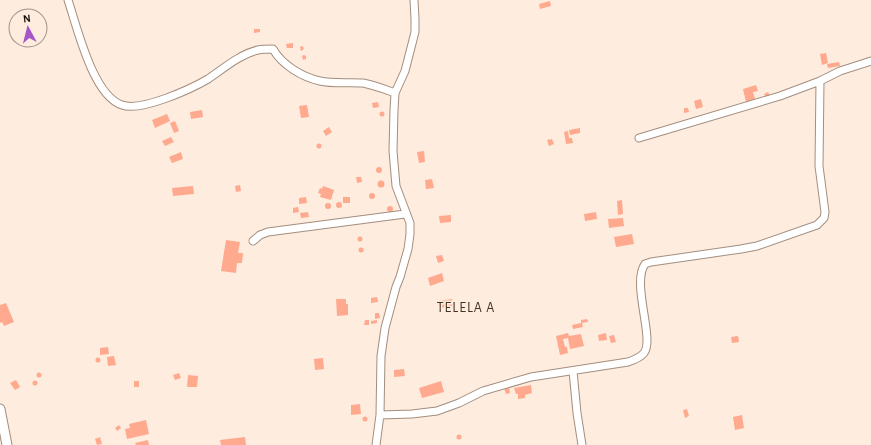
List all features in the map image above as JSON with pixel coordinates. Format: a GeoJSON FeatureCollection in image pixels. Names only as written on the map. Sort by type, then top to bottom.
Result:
{"type":"FeatureCollection","features":[{"type":"Feature","properties":{"kind":"street"},"geometry":{"type":"LineString","coordinates":[[68,0],[97,80],[105,92],[122,106],[133,106],[158,101],[176,95],[193,88],[240,58],[257,50],[273,49],[281,61],[320,81],[363,83],[395,93]]}},
{"type":"Feature","properties":{"kind":"street"},"geometry":{"type":"LineString","coordinates":[[376,445],[380,415],[381,356],[385,328],[410,240],[410,224],[398,192],[394,164],[394,117],[395,93],[405,71],[415,32],[414,0]]}},
{"type":"Feature","properties":{"kind":"street"},"geometry":{"type":"LineString","coordinates":[[639,138],[751,105],[820,81],[840,71],[871,61]]}},
{"type":"Feature","properties":{"kind":"street"},"geometry":{"type":"LineString","coordinates":[[380,415],[412,414],[437,410],[459,403],[483,391],[531,377],[628,362],[640,357],[645,353],[647,339],[640,282],[641,271],[645,264],[757,246],[817,225],[821,222],[824,218],[825,212],[819,166],[820,81]]}},
{"type":"Feature","properties":{"kind":"street"},"geometry":{"type":"LineString","coordinates":[[253,241],[260,235],[268,232],[405,214]]}},
{"type":"Feature","properties":{"kind":"street"},"geometry":{"type":"LineString","coordinates":[[573,371],[582,445]]}},
{"type":"Feature","properties":{"kind":"street"},"geometry":{"type":"LineString","coordinates":[[0,409],[2,431],[7,445]]}},
{"type":"Feature","properties":{"kind":"building"},"geometry":{"type":"Polygon","coordinates":[[[550,1],[551,6],[540,9],[539,4],[550,1]]]}},
{"type":"Feature","properties":{"kind":"building"},"geometry":{"type":"Polygon","coordinates":[[[254,29],[260,29],[260,32],[254,33],[254,29]]]}},
{"type":"Feature","properties":{"kind":"building"},"geometry":{"type":"Polygon","coordinates":[[[293,43],[293,48],[287,48],[286,44],[293,43]]]}},
{"type":"Feature","properties":{"kind":"building"},"geometry":{"type":"Polygon","coordinates":[[[302,46],[304,48],[301,51],[300,47],[302,46]]]}},
{"type":"Feature","properties":{"kind":"building"},"geometry":{"type":"Polygon","coordinates":[[[826,53],[828,63],[822,65],[820,54],[826,53]]]}},
{"type":"Feature","properties":{"kind":"building"},"geometry":{"type":"Polygon","coordinates":[[[302,56],[306,56],[306,59],[303,60],[302,56]]]}},
{"type":"Feature","properties":{"kind":"building"},"geometry":{"type":"Polygon","coordinates":[[[839,62],[840,66],[828,68],[827,64],[839,62]]]}},
{"type":"Feature","properties":{"kind":"building"},"geometry":{"type":"Polygon","coordinates":[[[756,85],[758,91],[753,92],[755,99],[746,102],[743,89],[756,85]]]}},
{"type":"Feature","properties":{"kind":"building"},"geometry":{"type":"Polygon","coordinates":[[[768,92],[770,96],[766,98],[764,94],[768,92]]]}},
{"type":"Feature","properties":{"kind":"building"},"geometry":{"type":"Polygon","coordinates":[[[701,99],[703,107],[696,109],[694,101],[701,99]]]}},
{"type":"Feature","properties":{"kind":"building"},"geometry":{"type":"Polygon","coordinates":[[[378,102],[379,107],[373,108],[372,103],[378,102]]]}},
{"type":"Feature","properties":{"kind":"building"},"geometry":{"type":"Polygon","coordinates":[[[307,105],[309,117],[301,118],[299,106],[307,105]]]}},
{"type":"Feature","properties":{"kind":"building"},"geometry":{"type":"Polygon","coordinates":[[[684,108],[688,108],[689,112],[684,113],[684,108]]]}},
{"type":"Feature","properties":{"kind":"building"},"geometry":{"type":"Polygon","coordinates":[[[202,110],[203,117],[191,119],[190,112],[202,110]]]}},
{"type":"Feature","properties":{"kind":"building"},"geometry":{"type":"Polygon","coordinates":[[[382,111],[385,114],[382,117],[379,114],[382,111]]]}},
{"type":"Feature","properties":{"kind":"building"},"geometry":{"type":"Polygon","coordinates":[[[167,114],[170,121],[155,128],[152,120],[167,114]]]}},
{"type":"Feature","properties":{"kind":"building"},"geometry":{"type":"Polygon","coordinates":[[[175,121],[179,131],[174,133],[170,123],[175,121]]]}},
{"type":"Feature","properties":{"kind":"building"},"geometry":{"type":"Polygon","coordinates":[[[329,127],[332,132],[326,136],[323,131],[329,127]]]}},
{"type":"Feature","properties":{"kind":"building"},"geometry":{"type":"Polygon","coordinates":[[[580,128],[580,133],[570,135],[569,130],[580,128]]]}},
{"type":"Feature","properties":{"kind":"building"},"geometry":{"type":"Polygon","coordinates":[[[568,131],[569,138],[572,138],[573,143],[566,144],[564,132],[568,131]]]}},
{"type":"Feature","properties":{"kind":"building"},"geometry":{"type":"Polygon","coordinates":[[[171,137],[174,142],[165,146],[162,141],[171,137]]]}},
{"type":"Feature","properties":{"kind":"building"},"geometry":{"type":"Polygon","coordinates":[[[552,139],[554,144],[549,146],[547,140],[552,139]]]}},
{"type":"Feature","properties":{"kind":"building"},"geometry":{"type":"Polygon","coordinates":[[[319,143],[322,146],[319,149],[316,146],[319,143]]]}},
{"type":"Feature","properties":{"kind":"building"},"geometry":{"type":"Polygon","coordinates":[[[424,151],[425,162],[419,163],[417,152],[424,151]]]}},
{"type":"Feature","properties":{"kind":"building"},"geometry":{"type":"Polygon","coordinates":[[[181,152],[183,159],[172,163],[169,157],[181,152]]]}},
{"type":"Feature","properties":{"kind":"building"},"geometry":{"type":"Polygon","coordinates":[[[379,167],[382,170],[379,173],[376,170],[379,167]]]}},
{"type":"Feature","properties":{"kind":"building"},"geometry":{"type":"Polygon","coordinates":[[[356,177],[361,177],[362,182],[357,183],[356,177]]]}},
{"type":"Feature","properties":{"kind":"building"},"geometry":{"type":"Polygon","coordinates":[[[432,179],[434,188],[426,189],[425,180],[432,179]]]}},
{"type":"Feature","properties":{"kind":"building"},"geometry":{"type":"Polygon","coordinates":[[[381,180],[384,181],[384,187],[381,188],[378,187],[377,184],[378,181],[381,180]]]}},
{"type":"Feature","properties":{"kind":"building"},"geometry":{"type":"Polygon","coordinates":[[[240,185],[241,191],[236,192],[235,186],[240,185]]]}},
{"type":"Feature","properties":{"kind":"building"},"geometry":{"type":"Polygon","coordinates":[[[193,186],[194,194],[173,196],[172,188],[193,186]]]}},
{"type":"Feature","properties":{"kind":"building"},"geometry":{"type":"Polygon","coordinates":[[[323,186],[334,190],[331,200],[320,197],[321,194],[318,193],[320,188],[322,189],[323,186]]]}},
{"type":"Feature","properties":{"kind":"building"},"geometry":{"type":"Polygon","coordinates":[[[372,193],[375,196],[372,199],[369,196],[372,193]]]}},
{"type":"Feature","properties":{"kind":"building"},"geometry":{"type":"Polygon","coordinates":[[[306,197],[307,203],[299,204],[299,198],[306,197]]]}},
{"type":"Feature","properties":{"kind":"building"},"geometry":{"type":"Polygon","coordinates":[[[343,197],[350,197],[350,203],[343,203],[343,197]]]}},
{"type":"Feature","properties":{"kind":"building"},"geometry":{"type":"Polygon","coordinates":[[[622,200],[623,214],[618,215],[617,201],[622,200]]]}},
{"type":"Feature","properties":{"kind":"building"},"geometry":{"type":"Polygon","coordinates":[[[339,202],[342,205],[339,208],[336,205],[339,202]]]}},
{"type":"Feature","properties":{"kind":"building"},"geometry":{"type":"Polygon","coordinates":[[[328,203],[331,206],[328,209],[325,206],[328,203]]]}},
{"type":"Feature","properties":{"kind":"building"},"geometry":{"type":"Polygon","coordinates":[[[390,206],[393,209],[390,212],[387,209],[390,206]]]}},
{"type":"Feature","properties":{"kind":"building"},"geometry":{"type":"Polygon","coordinates":[[[298,207],[299,212],[293,213],[293,208],[298,207]]]}},
{"type":"Feature","properties":{"kind":"building"},"geometry":{"type":"Polygon","coordinates":[[[308,212],[309,217],[301,218],[300,213],[308,212]]]}},
{"type":"Feature","properties":{"kind":"building"},"geometry":{"type":"Polygon","coordinates":[[[596,212],[597,219],[585,221],[584,214],[596,212]]]}},
{"type":"Feature","properties":{"kind":"building"},"geometry":{"type":"Polygon","coordinates":[[[451,215],[451,222],[440,223],[439,216],[451,215]]]}},
{"type":"Feature","properties":{"kind":"building"},"geometry":{"type":"Polygon","coordinates":[[[623,218],[624,226],[609,228],[608,219],[623,218]]]}},
{"type":"Feature","properties":{"kind":"building"},"geometry":{"type":"Polygon","coordinates":[[[632,234],[634,244],[616,247],[614,237],[632,234]]]}},
{"type":"Feature","properties":{"kind":"building"},"geometry":{"type":"Polygon","coordinates":[[[360,236],[363,239],[360,242],[357,239],[360,236]]]}},
{"type":"Feature","properties":{"kind":"building"},"geometry":{"type":"Polygon","coordinates":[[[226,240],[240,242],[238,253],[243,253],[242,263],[237,263],[236,273],[221,271],[226,240]]]}},
{"type":"Feature","properties":{"kind":"building"},"geometry":{"type":"Polygon","coordinates":[[[361,247],[364,250],[361,253],[358,250],[361,247]]]}},
{"type":"Feature","properties":{"kind":"building"},"geometry":{"type":"Polygon","coordinates":[[[442,255],[444,261],[438,263],[436,256],[442,255]]]}},
{"type":"Feature","properties":{"kind":"building"},"geometry":{"type":"Polygon","coordinates":[[[442,273],[444,281],[430,286],[428,278],[442,273]]]}},
{"type":"Feature","properties":{"kind":"building"},"geometry":{"type":"Polygon","coordinates":[[[377,297],[378,302],[371,303],[371,298],[377,297]]]}},
{"type":"Feature","properties":{"kind":"building"},"geometry":{"type":"Polygon","coordinates":[[[336,299],[346,299],[346,304],[348,304],[348,315],[337,316],[336,299]]]}},
{"type":"Feature","properties":{"kind":"building"},"geometry":{"type":"Polygon","coordinates":[[[452,299],[453,306],[439,308],[438,301],[452,299]]]}},
{"type":"Feature","properties":{"kind":"building"},"geometry":{"type":"Polygon","coordinates":[[[6,303],[14,322],[4,326],[2,322],[0,323],[0,305],[6,303]]]}},
{"type":"Feature","properties":{"kind":"building"},"geometry":{"type":"Polygon","coordinates":[[[375,313],[379,313],[380,318],[375,319],[375,313]]]}},
{"type":"Feature","properties":{"kind":"building"},"geometry":{"type":"Polygon","coordinates":[[[587,319],[588,322],[582,323],[583,327],[573,329],[572,325],[581,323],[581,320],[587,319]]]}},
{"type":"Feature","properties":{"kind":"building"},"geometry":{"type":"Polygon","coordinates":[[[365,320],[369,320],[369,325],[364,325],[365,320]]]}},
{"type":"Feature","properties":{"kind":"building"},"geometry":{"type":"Polygon","coordinates":[[[377,320],[377,323],[371,324],[371,321],[377,320]]]}},
{"type":"Feature","properties":{"kind":"building"},"geometry":{"type":"Polygon","coordinates":[[[568,333],[569,336],[581,334],[584,346],[570,349],[568,338],[563,339],[568,353],[560,355],[556,336],[568,333]]]}},
{"type":"Feature","properties":{"kind":"building"},"geometry":{"type":"Polygon","coordinates":[[[606,333],[607,340],[599,341],[598,335],[606,333]]]}},
{"type":"Feature","properties":{"kind":"building"},"geometry":{"type":"Polygon","coordinates":[[[614,335],[616,342],[611,343],[609,336],[614,335]]]}},
{"type":"Feature","properties":{"kind":"building"},"geometry":{"type":"Polygon","coordinates":[[[738,336],[739,342],[732,343],[731,337],[738,336]]]}},
{"type":"Feature","properties":{"kind":"building"},"geometry":{"type":"Polygon","coordinates":[[[108,347],[109,354],[100,355],[100,348],[108,347]]]}},
{"type":"Feature","properties":{"kind":"building"},"geometry":{"type":"Polygon","coordinates":[[[114,356],[116,365],[108,366],[107,357],[114,356]]]}},
{"type":"Feature","properties":{"kind":"building"},"geometry":{"type":"Polygon","coordinates":[[[98,357],[101,360],[98,363],[95,360],[98,357]]]}},
{"type":"Feature","properties":{"kind":"building"},"geometry":{"type":"Polygon","coordinates":[[[323,358],[324,369],[315,370],[314,359],[323,358]]]}},
{"type":"Feature","properties":{"kind":"building"},"geometry":{"type":"Polygon","coordinates":[[[404,369],[405,376],[394,377],[394,370],[404,369]]]}},
{"type":"Feature","properties":{"kind":"building"},"geometry":{"type":"Polygon","coordinates":[[[39,372],[42,375],[39,378],[36,375],[39,372]]]}},
{"type":"Feature","properties":{"kind":"building"},"geometry":{"type":"Polygon","coordinates":[[[179,373],[181,378],[175,380],[173,375],[179,373]]]}},
{"type":"Feature","properties":{"kind":"building"},"geometry":{"type":"Polygon","coordinates":[[[188,375],[198,376],[197,387],[187,387],[188,375]]]}},
{"type":"Feature","properties":{"kind":"building"},"geometry":{"type":"Polygon","coordinates":[[[16,380],[20,387],[15,390],[10,383],[16,380]]]}},
{"type":"Feature","properties":{"kind":"building"},"geometry":{"type":"Polygon","coordinates":[[[35,380],[38,383],[35,386],[32,383],[35,380]]]}},
{"type":"Feature","properties":{"kind":"building"},"geometry":{"type":"Polygon","coordinates":[[[134,381],[139,381],[139,387],[134,387],[134,381]]]}},
{"type":"Feature","properties":{"kind":"building"},"geometry":{"type":"Polygon","coordinates":[[[441,381],[444,392],[422,398],[419,388],[441,381]]]}},
{"type":"Feature","properties":{"kind":"building"},"geometry":{"type":"Polygon","coordinates":[[[531,385],[532,393],[525,395],[525,398],[518,399],[518,394],[516,394],[514,388],[531,385]]]}},
{"type":"Feature","properties":{"kind":"building"},"geometry":{"type":"Polygon","coordinates":[[[509,387],[510,393],[506,394],[504,388],[509,387]]]}},
{"type":"Feature","properties":{"kind":"building"},"geometry":{"type":"Polygon","coordinates":[[[360,404],[361,414],[351,415],[351,405],[360,404]]]}},
{"type":"Feature","properties":{"kind":"building"},"geometry":{"type":"Polygon","coordinates":[[[687,409],[689,416],[685,418],[683,410],[687,409]]]}},
{"type":"Feature","properties":{"kind":"building"},"geometry":{"type":"Polygon","coordinates":[[[742,415],[744,428],[735,430],[733,417],[742,415]]]}},
{"type":"Feature","properties":{"kind":"building"},"geometry":{"type":"Polygon","coordinates":[[[363,417],[367,417],[367,421],[363,421],[363,417]]]}},
{"type":"Feature","properties":{"kind":"building"},"geometry":{"type":"Polygon","coordinates":[[[146,420],[149,434],[127,439],[125,429],[130,428],[129,424],[146,420]]]}},
{"type":"Feature","properties":{"kind":"building"},"geometry":{"type":"Polygon","coordinates":[[[119,425],[121,428],[117,431],[115,428],[119,425]]]}},
{"type":"Feature","properties":{"kind":"building"},"geometry":{"type":"Polygon","coordinates":[[[457,435],[461,435],[461,439],[457,439],[457,435]]]}},
{"type":"Feature","properties":{"kind":"building"},"geometry":{"type":"Polygon","coordinates":[[[100,437],[102,444],[97,445],[95,439],[100,437]]]}},
{"type":"Feature","properties":{"kind":"building"},"geometry":{"type":"Polygon","coordinates":[[[245,437],[246,445],[221,445],[220,440],[245,437]]]}},
{"type":"Feature","properties":{"kind":"building"},"geometry":{"type":"Polygon","coordinates":[[[148,440],[149,445],[136,445],[135,443],[148,440]]]}},
{"type":"Feature","properties":{"kind":"district","name":"TELELA A"},"geometry":{"type":"Point","coordinates":[466,308]}}]}
